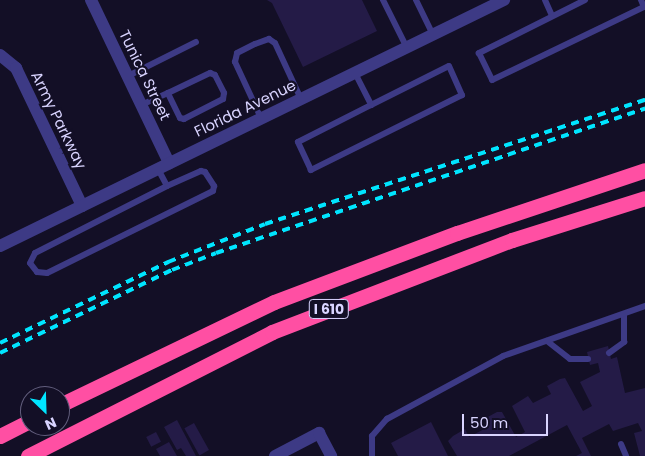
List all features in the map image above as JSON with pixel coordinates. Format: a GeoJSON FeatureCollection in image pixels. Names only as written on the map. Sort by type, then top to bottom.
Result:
{"type":"FeatureCollection","features":[{"type":"Feature","properties":{"kind":"highway","name":"I 610"},"geometry":{"type":"LineString","coordinates":[[70,400],[274,302],[457,232],[645,170]]}},
{"type":"Feature","properties":{"kind":"highway","name":"I 610"},"geometry":{"type":"LineString","coordinates":[[28,456],[272,332],[512,240],[645,198]]}},
{"type":"Feature","properties":{"kind":"highway"},"geometry":{"type":"LineString","coordinates":[[0,436],[20,426]]}},
{"type":"Feature","properties":{"kind":"street","name":"Tunica Street"},"geometry":{"type":"LineString","coordinates":[[91,0],[141,105],[163,166]]}},
{"type":"Feature","properties":{"kind":"street","name":"Florida Avenue"},"geometry":{"type":"LineString","coordinates":[[0,246],[504,0]]}},
{"type":"Feature","properties":{"kind":"street","name":"Army Parkway"},"geometry":{"type":"LineString","coordinates":[[0,55],[16,68],[82,206]]}},
{"type":"Feature","properties":{"kind":"street"},"geometry":{"type":"LineString","coordinates":[[275,456],[319,433],[331,456]]}},
{"type":"Feature","properties":{"kind":"lane"},"geometry":{"type":"LineString","coordinates":[[383,0],[407,48]]}},
{"type":"Feature","properties":{"kind":"lane"},"geometry":{"type":"LineString","coordinates":[[416,0],[433,35]]}},
{"type":"Feature","properties":{"kind":"lane"},"geometry":{"type":"LineString","coordinates":[[545,0],[552,16]]}},
{"type":"Feature","properties":{"kind":"lane"},"geometry":{"type":"LineString","coordinates":[[585,0],[479,53],[492,80],[644,7],[641,0]]}},
{"type":"Feature","properties":{"kind":"lane"},"geometry":{"type":"LineString","coordinates":[[261,118],[235,62],[237,53],[255,44],[269,39],[275,43],[301,99]]}},
{"type":"Feature","properties":{"kind":"lane"},"geometry":{"type":"LineString","coordinates":[[128,76],[196,42]]}},
{"type":"Feature","properties":{"kind":"lane"},"geometry":{"type":"LineString","coordinates":[[449,66],[462,95],[311,170],[298,142],[371,105],[449,66]]}},
{"type":"Feature","properties":{"kind":"lane"},"geometry":{"type":"LineString","coordinates":[[355,73],[371,105]]}},
{"type":"Feature","properties":{"kind":"lane"},"geometry":{"type":"LineString","coordinates":[[141,105],[210,74],[215,75],[224,93],[223,99],[184,119],[180,118],[168,93]]}},
{"type":"Feature","properties":{"kind":"lane"},"geometry":{"type":"LineString","coordinates":[[163,166],[167,186]]}},
{"type":"Feature","properties":{"kind":"lane"},"geometry":{"type":"LineString","coordinates":[[201,171],[209,175],[214,186],[210,195],[47,273],[37,272],[30,263],[35,253],[167,186],[201,171]]}},
{"type":"Feature","properties":{"kind":"lane"},"geometry":{"type":"LineString","coordinates":[[372,456],[372,436],[387,419],[503,356],[645,306]]}},
{"type":"Feature","properties":{"kind":"lane"},"geometry":{"type":"LineString","coordinates":[[610,353],[624,342],[624,314]]}},
{"type":"Feature","properties":{"kind":"lane"},"geometry":{"type":"LineString","coordinates":[[548,341],[570,359],[588,359]]}},
{"type":"Feature","properties":{"kind":"lane"},"geometry":{"type":"LineString","coordinates":[[621,444],[626,456]]}},
{"type":"Feature","properties":{"kind":"building"},"geometry":{"type":"Polygon","coordinates":[[[267,0],[362,0],[377,31],[303,67],[272,3],[267,0]]]}},
{"type":"Feature","properties":{"kind":"building"},"geometry":{"type":"Polygon","coordinates":[[[608,346],[611,359],[617,357],[625,393],[645,388],[645,456],[640,456],[634,433],[642,431],[638,423],[613,431],[609,424],[582,438],[591,456],[576,456],[582,453],[567,425],[509,456],[457,456],[448,441],[465,429],[469,437],[488,427],[484,419],[497,412],[502,412],[516,437],[525,432],[512,406],[528,396],[533,403],[551,394],[547,386],[560,379],[565,378],[583,411],[592,406],[580,382],[600,372],[598,363],[590,365],[587,352],[608,346]]]}},
{"type":"Feature","properties":{"kind":"building"},"geometry":{"type":"Polygon","coordinates":[[[177,420],[196,456],[186,456],[181,448],[177,450],[164,427],[177,420]]]}},
{"type":"Feature","properties":{"kind":"building"},"geometry":{"type":"Polygon","coordinates":[[[431,422],[448,456],[398,456],[391,443],[431,422]]]}},
{"type":"Feature","properties":{"kind":"building"},"geometry":{"type":"Polygon","coordinates":[[[194,423],[209,450],[199,455],[184,428],[194,423]]]}},
{"type":"Feature","properties":{"kind":"building"},"geometry":{"type":"Polygon","coordinates":[[[156,432],[161,442],[151,447],[146,437],[156,432]]]}},
{"type":"Feature","properties":{"kind":"building"},"geometry":{"type":"Polygon","coordinates":[[[169,442],[177,456],[160,456],[156,449],[169,442]]]}},
{"type":"Feature","properties":{"kind":"railway"},"geometry":{"type":"LineString","coordinates":[[0,343],[168,262],[265,224],[645,100]]}},
{"type":"Feature","properties":{"kind":"railway"},"geometry":{"type":"LineString","coordinates":[[0,353],[172,270],[216,253],[645,109]]}}]}
